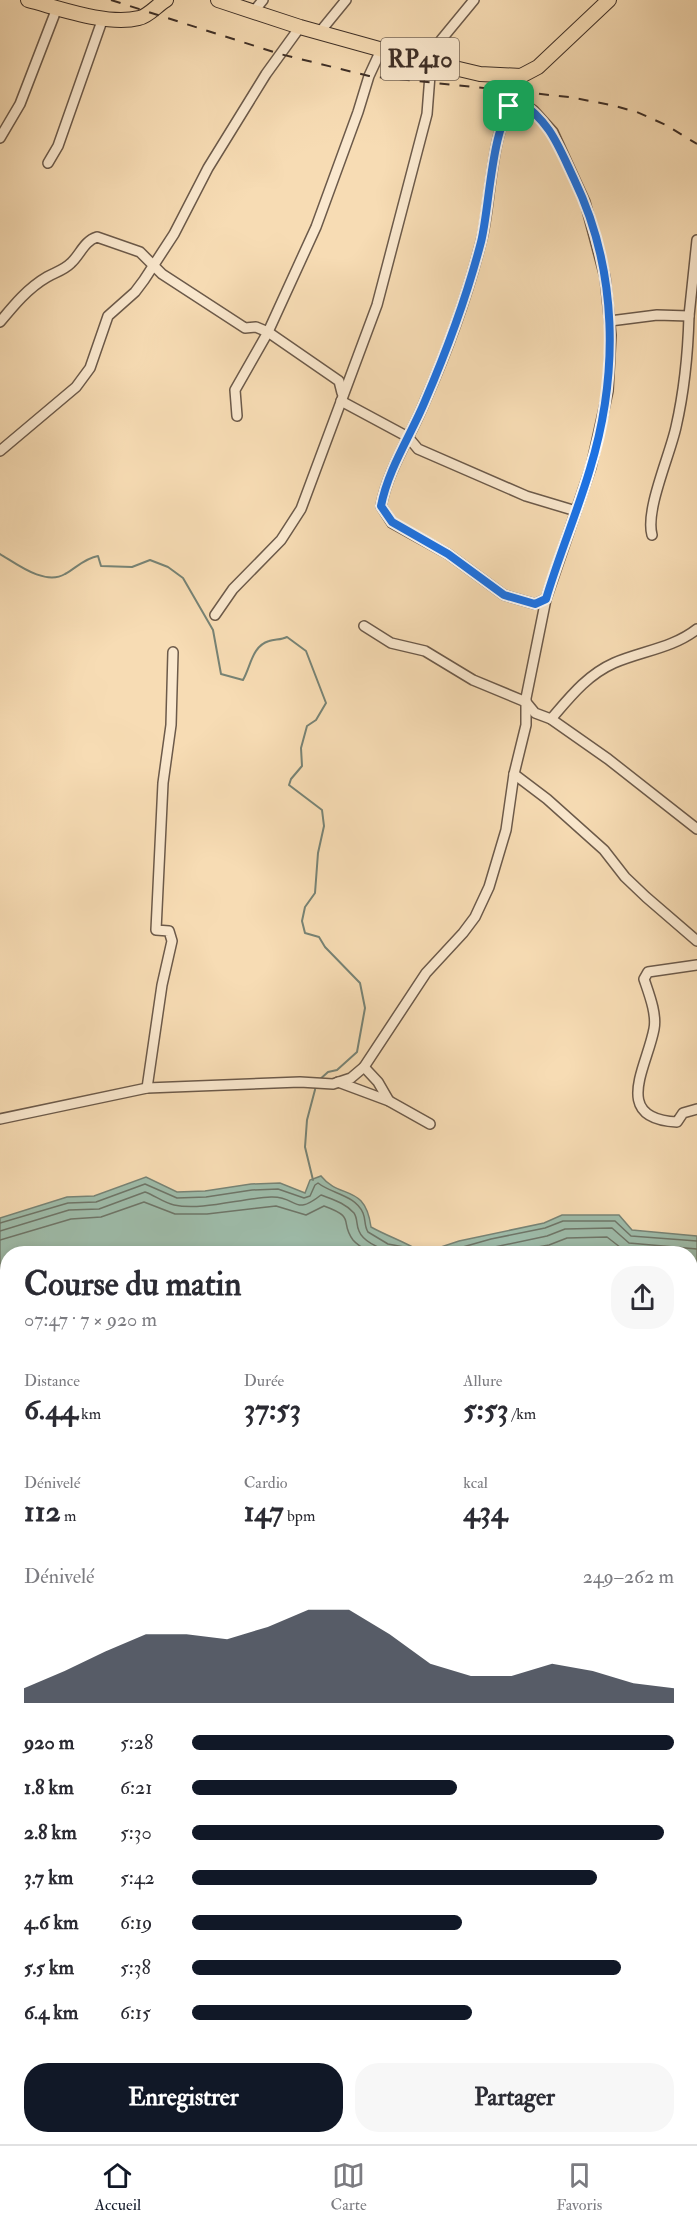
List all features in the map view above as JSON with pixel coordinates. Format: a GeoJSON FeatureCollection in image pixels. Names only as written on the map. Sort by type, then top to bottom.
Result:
{"type":"FeatureCollection","features":[{"type":"Feature","properties":{"kind":"main road"},"geometry":{"type":"LineString","coordinates":[[28,0],[75,14],[103,18],[140,18],[166,0]]}},
{"type":"Feature","properties":{"kind":"main road","name":"RP410"},"geometry":{"type":"LineString","coordinates":[[218,0],[258,6],[300,27],[381,50],[480,74],[521,76]]}},
{"type":"Feature","properties":{"kind":"main road"},"geometry":{"type":"LineString","coordinates":[[521,76],[538,67],[609,0]]}},
{"type":"Feature","properties":{"kind":"street"},"geometry":{"type":"LineString","coordinates":[[320,33],[346,0]]}},
{"type":"Feature","properties":{"kind":"street"},"geometry":{"type":"LineString","coordinates":[[215,615],[232,589],[281,540],[302,509],[376,304],[427,114],[431,62],[441,40],[474,0]]}},
{"type":"Feature","properties":{"kind":"street"},"geometry":{"type":"LineString","coordinates":[[0,138],[20,104],[57,8]]}},
{"type":"Feature","properties":{"kind":"street"},"geometry":{"type":"LineString","coordinates":[[48,163],[58,146],[103,18]]}},
{"type":"Feature","properties":{"kind":"street"},"geometry":{"type":"LineString","coordinates":[[0,451],[76,387],[90,368],[108,316],[135,292],[154,265],[174,234],[208,168],[266,74],[300,27]]}},
{"type":"Feature","properties":{"kind":"street"},"geometry":{"type":"LineString","coordinates":[[237,416],[235,390],[268,332],[316,226],[366,85],[381,50]]}},
{"type":"Feature","properties":{"kind":"street"},"geometry":{"type":"LineString","coordinates":[[0,1119],[147,1088],[318,1083],[338,1082],[351,1078],[363,1067],[426,973],[463,933],[483,903],[506,830],[514,774],[525,725],[526,702],[546,599],[591,467],[608,391],[610,321],[605,277],[585,202],[552,132],[534,111],[517,99],[516,93],[521,76]]}},
{"type":"Feature","properties":{"kind":"street"},"geometry":{"type":"LineString","coordinates":[[517,99],[509,106],[500,129],[484,228],[455,326],[381,506],[392,522],[448,554],[504,595],[535,604],[546,599]]}},
{"type":"Feature","properties":{"kind":"street"},"geometry":{"type":"LineString","coordinates":[[0,322],[27,291],[73,262],[93,238],[102,239],[140,252],[176,284],[245,328],[256,327],[268,332],[339,381],[343,388],[341,401]]}},
{"type":"Feature","properties":{"kind":"street"},"geometry":{"type":"LineString","coordinates":[[652,535],[650,526],[653,505],[677,426],[693,335],[689,316],[697,240]]}},
{"type":"Feature","properties":{"kind":"street"},"geometry":{"type":"LineString","coordinates":[[610,321],[639,316],[689,316]]}},
{"type":"Feature","properties":{"kind":"street"},"geometry":{"type":"LineString","coordinates":[[341,401],[408,437],[418,450],[526,496],[576,511]]}},
{"type":"Feature","properties":{"kind":"street"},"geometry":{"type":"LineString","coordinates":[[364,626],[391,643],[425,651],[473,680],[526,702],[535,713],[551,719],[608,759],[697,829]]}},
{"type":"Feature","properties":{"kind":"street"},"geometry":{"type":"LineString","coordinates":[[551,719],[579,687],[596,674],[623,660],[674,643],[695,633]]}},
{"type":"Feature","properties":{"kind":"street"},"geometry":{"type":"LineString","coordinates":[[147,1088],[162,984],[172,941],[169,931],[156,930],[163,783],[171,724],[174,652]]}},
{"type":"Feature","properties":{"kind":"street"},"geometry":{"type":"LineString","coordinates":[[514,774],[604,850],[625,877],[697,941]]}},
{"type":"Feature","properties":{"kind":"street"},"geometry":{"type":"LineString","coordinates":[[697,965],[648,972],[644,979],[655,1027],[636,1095],[640,1107],[655,1118],[665,1121],[677,1122],[683,1113],[697,1108]]}},
{"type":"Feature","properties":{"kind":"street"},"geometry":{"type":"LineString","coordinates":[[363,1067],[378,1082],[389,1101]]}},
{"type":"Feature","properties":{"kind":"street"},"geometry":{"type":"LineString","coordinates":[[338,1082],[389,1101],[430,1124]]}},
{"type":"Feature","properties":{"kind":"water"},"geometry":{"type":"Polygon","coordinates":[[[321,1176],[336,1188],[358,1198],[368,1213],[371,1227],[410,1246],[0,1246],[0,1218],[67,1197],[94,1196],[146,1177],[177,1192],[280,1183],[305,1193],[310,1180],[321,1176]]]}},
{"type":"Feature","properties":{"kind":"water"},"geometry":{"type":"Polygon","coordinates":[[[562,1215],[619,1215],[632,1230],[697,1236],[697,1246],[444,1246],[544,1223],[562,1215]]]}},
{"type":"Feature","properties":{"kind":"waterway"},"geometry":{"type":"LineString","coordinates":[[0,554],[31,572],[49,577],[65,574],[85,561],[98,556],[101,566],[132,567],[150,560],[168,567],[183,578],[213,630],[221,674],[243,680],[255,652],[271,640],[287,637],[306,651],[326,703],[316,720],[307,726],[301,748],[302,766],[289,785],[322,810],[324,826],[318,853],[315,893],[305,907],[302,921],[305,933],[319,937],[325,947],[360,983],[365,1008],[357,1052],[337,1070],[328,1072],[318,1081]]}},
{"type":"Feature","properties":{"kind":"waterway"},"geometry":{"type":"LineString","coordinates":[[313,1180],[305,1147],[307,1120],[316,1086]]}},
{"type":"Feature","properties":{"kind":"railway"},"geometry":{"type":"LineString","coordinates":[[111,0],[280,54],[369,76],[569,97],[611,105],[637,112],[666,125],[697,144]]}},
{"type":"Feature","properties":{"kind":"route"},"geometry":{"type":"LineString","coordinates":[[517,99],[534,111],[552,132],[585,202],[605,277],[611,335],[608,391],[591,467],[546,599],[535,604],[504,595],[448,554],[392,522],[381,506],[389,479],[425,401],[455,326],[476,261],[484,228],[500,129],[509,106],[517,99]]}}]}
